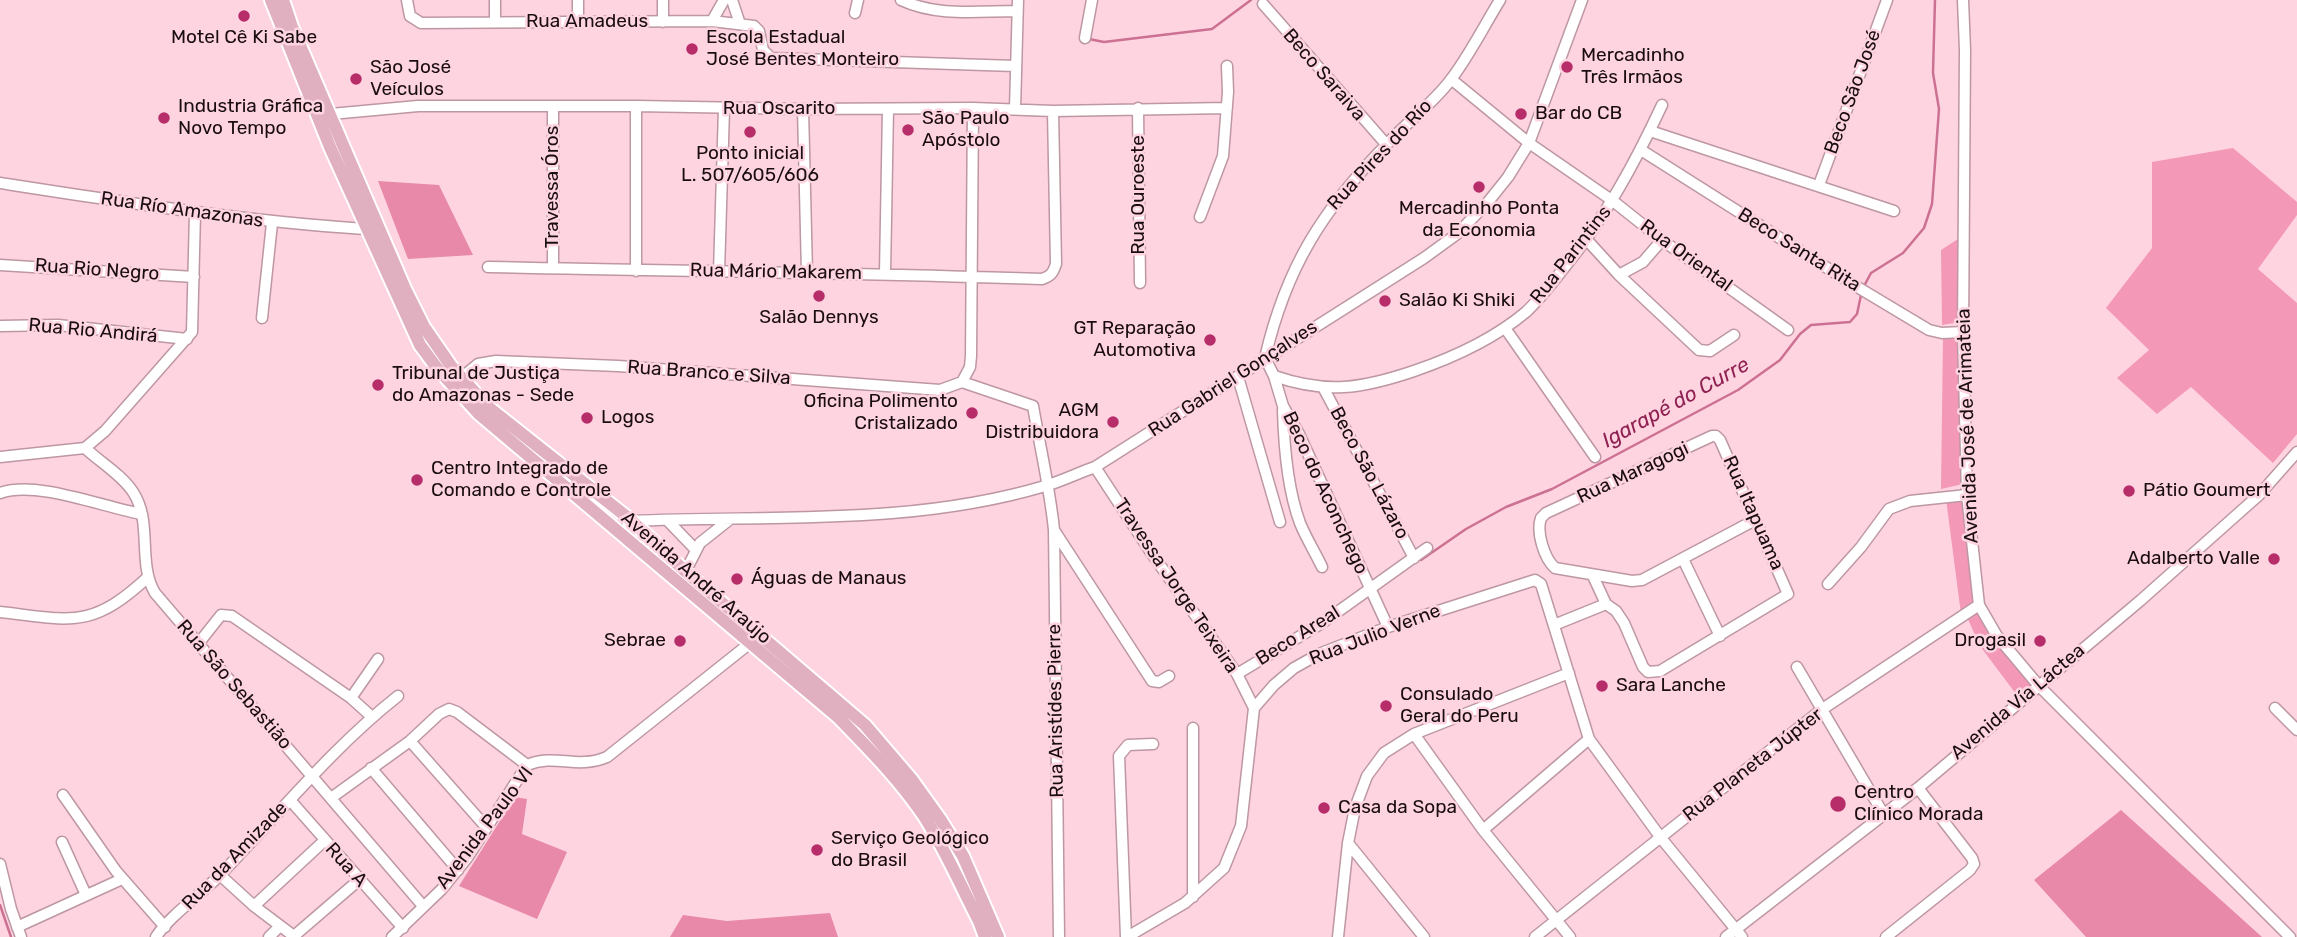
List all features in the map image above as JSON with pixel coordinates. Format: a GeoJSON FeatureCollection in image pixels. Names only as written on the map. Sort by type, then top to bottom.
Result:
{"type":"FeatureCollection","features":[{"type":"Feature","properties":{"kind":"main road","name":"Avenida André Araújo"},"geometry":{"type":"LineString","coordinates":[[271,0],[365,229],[420,345],[437,368],[479,415],[678,584],[755,639],[865,725],[912,780],[963,856],[998,937]]}},
{"type":"Feature","properties":{"kind":"main road","name":"Avenida André Araújo"},"geometry":{"type":"LineString","coordinates":[[283,0],[292,27],[405,289],[425,327],[461,378],[488,407],[556,458],[632,521],[839,718],[909,795],[926,819],[985,937]]}},
{"type":"Feature","properties":{"kind":"street","name":"Rua Amadeus"},"geometry":{"type":"LineString","coordinates":[[407,0],[410,16],[421,23],[712,20],[754,26],[759,31],[763,50],[771,58],[1016,66]]}},
{"type":"Feature","properties":{"kind":"street"},"geometry":{"type":"LineString","coordinates":[[495,0],[495,22]]}},
{"type":"Feature","properties":{"kind":"street"},"geometry":{"type":"LineString","coordinates":[[578,0],[578,23]]}},
{"type":"Feature","properties":{"kind":"street"},"geometry":{"type":"LineString","coordinates":[[663,0],[663,22]]}},
{"type":"Feature","properties":{"kind":"street"},"geometry":{"type":"LineString","coordinates":[[712,20],[724,0]]}},
{"type":"Feature","properties":{"kind":"street"},"geometry":{"type":"LineString","coordinates":[[732,0],[740,24]]}},
{"type":"Feature","properties":{"kind":"street"},"geometry":{"type":"LineString","coordinates":[[855,13],[858,0]]}},
{"type":"Feature","properties":{"kind":"street"},"geometry":{"type":"LineString","coordinates":[[901,0],[920,9],[940,11],[1017,11]]}},
{"type":"Feature","properties":{"kind":"street"},"geometry":{"type":"LineString","coordinates":[[1015,109],[1018,0]]}},
{"type":"Feature","properties":{"kind":"street"},"geometry":{"type":"LineString","coordinates":[[1085,38],[1092,0]]}},
{"type":"Feature","properties":{"kind":"street","name":"Rua Pires do Río"},"geometry":{"type":"LineString","coordinates":[[1265,358],[1286,288],[1309,239],[1335,201],[1386,144],[1451,79],[1500,0]]}},
{"type":"Feature","properties":{"kind":"street","name":"Rua Gabriel Gonçalves"},"geometry":{"type":"LineString","coordinates":[[632,521],[827,518],[890,514],[1001,497],[1047,485],[1095,467],[1424,258],[1457,234],[1508,177],[1529,143],[1582,0]]}},
{"type":"Feature","properties":{"kind":"street","name":"Beco São José"},"geometry":{"type":"LineString","coordinates":[[1819,185],[1887,0]]}},
{"type":"Feature","properties":{"kind":"street","name":"Avenida José de Arimateia"},"geometry":{"type":"LineString","coordinates":[[1962,0],[1965,50],[1963,332],[1967,495],[1979,605],[1997,636],[2039,686],[2290,937]]}},
{"type":"Feature","properties":{"kind":"street","name":"Beco Saraiva"},"geometry":{"type":"LineString","coordinates":[[1263,4],[1386,144]]}},
{"type":"Feature","properties":{"kind":"street"},"geometry":{"type":"LineString","coordinates":[[1200,217],[1223,156],[1227,66]]}},
{"type":"Feature","properties":{"kind":"street","name":"Rua Oriental"},"geometry":{"type":"LineString","coordinates":[[1451,79],[1529,143],[1613,201],[1662,240],[1788,330]]}},
{"type":"Feature","properties":{"kind":"street","name":"Rua Parintins"},"geometry":{"type":"LineString","coordinates":[[1274,376],[1324,389],[1355,386],[1401,376],[1454,355],[1505,328],[1527,311],[1587,240],[1613,201],[1662,105]]}},
{"type":"Feature","properties":{"kind":"street","name":"Rua Oscarito"},"geometry":{"type":"LineString","coordinates":[[331,114],[418,106],[973,108],[1053,111],[1227,108]]}},
{"type":"Feature","properties":{"kind":"street","name":"Travessa Óros"},"geometry":{"type":"LineString","coordinates":[[553,106],[553,268]]}},
{"type":"Feature","properties":{"kind":"street"},"geometry":{"type":"LineString","coordinates":[[636,106],[636,271]]}},
{"type":"Feature","properties":{"kind":"street"},"geometry":{"type":"LineString","coordinates":[[962,382],[970,367],[971,356],[973,108]]}},
{"type":"Feature","properties":{"kind":"street","name":"Rua Ouroeste"},"geometry":{"type":"LineString","coordinates":[[1138,108],[1140,283]]}},
{"type":"Feature","properties":{"kind":"street"},"geometry":{"type":"LineString","coordinates":[[719,272],[724,109]]}},
{"type":"Feature","properties":{"kind":"street"},"geometry":{"type":"LineString","coordinates":[[803,109],[807,273]]}},
{"type":"Feature","properties":{"kind":"street"},"geometry":{"type":"LineString","coordinates":[[885,274],[888,109]]}},
{"type":"Feature","properties":{"kind":"street","name":"Rua Mário Makarem"},"geometry":{"type":"LineString","coordinates":[[488,267],[1042,279],[1054,272],[1056,264],[1053,111]]}},
{"type":"Feature","properties":{"kind":"street"},"geometry":{"type":"LineString","coordinates":[[1650,131],[1894,211]]}},
{"type":"Feature","properties":{"kind":"street","name":"Beco Santa Rita"},"geometry":{"type":"LineString","coordinates":[[1641,150],[1929,330],[1942,333],[1963,332]]}},
{"type":"Feature","properties":{"kind":"street","name":"Rua Río Amazonas"},"geometry":{"type":"LineString","coordinates":[[0,183],[195,213],[365,229]]}},
{"type":"Feature","properties":{"kind":"street"},"geometry":{"type":"LineString","coordinates":[[0,457],[85,448],[105,431],[187,340],[193,328],[195,213]]}},
{"type":"Feature","properties":{"kind":"street"},"geometry":{"type":"LineString","coordinates":[[262,318],[272,222]]}},
{"type":"Feature","properties":{"kind":"street"},"geometry":{"type":"LineString","coordinates":[[1587,240],[1619,275],[1699,350],[1710,351],[1734,335]]}},
{"type":"Feature","properties":{"kind":"street"},"geometry":{"type":"LineString","coordinates":[[1619,275],[1643,262],[1662,240]]}},
{"type":"Feature","properties":{"kind":"street","name":"Rua Rio Negro"},"geometry":{"type":"LineString","coordinates":[[0,265],[194,277]]}},
{"type":"Feature","properties":{"kind":"street","name":"Rua Rio Andirá"},"geometry":{"type":"LineString","coordinates":[[0,326],[58,325],[187,340]]}},
{"type":"Feature","properties":{"kind":"street"},"geometry":{"type":"LineString","coordinates":[[1505,328],[1595,457]]}},
{"type":"Feature","properties":{"kind":"street"},"geometry":{"type":"LineString","coordinates":[[1270,338],[1278,349]]}},
{"type":"Feature","properties":{"kind":"street","name":"Beco do Aconchego"},"geometry":{"type":"LineString","coordinates":[[1265,358],[1274,376],[1283,406],[1388,627]]}},
{"type":"Feature","properties":{"kind":"street","name":"Rua Branco e Silva"},"geometry":{"type":"LineString","coordinates":[[461,378],[478,364],[510,361],[618,366],[940,390],[962,382]]}},
{"type":"Feature","properties":{"kind":"street"},"geometry":{"type":"LineString","coordinates":[[1238,377],[1280,522]]}},
{"type":"Feature","properties":{"kind":"street","name":"Rua Aristídes Pierre"},"geometry":{"type":"LineString","coordinates":[[962,382],[1033,406],[1051,499],[1054,530],[1059,937]]}},
{"type":"Feature","properties":{"kind":"street","name":"Beco São Lázaro"},"geometry":{"type":"LineString","coordinates":[[1324,389],[1414,558]]}},
{"type":"Feature","properties":{"kind":"street"},"geometry":{"type":"LineString","coordinates":[[1283,406],[1284,442],[1294,504],[1300,523],[1322,567]]}},
{"type":"Feature","properties":{"kind":"street","name":"Rua Maragogi"},"geometry":{"type":"LineString","coordinates":[[1593,576],[1563,571],[1549,562],[1539,523],[1546,513],[1712,436],[1720,440]]}},
{"type":"Feature","properties":{"kind":"street","name":"Rua Itapuama"},"geometry":{"type":"LineString","coordinates":[[1720,440],[1788,590],[1786,596],[1720,635]]}},
{"type":"Feature","properties":{"kind":"street","name":"Rua São Sebastião"},"geometry":{"type":"LineString","coordinates":[[85,448],[134,493],[142,514],[148,577],[155,593],[423,906]]}},
{"type":"Feature","properties":{"kind":"street","name":"Avenida Vía Láctea"},"geometry":{"type":"LineString","coordinates":[[1726,937],[1739,933],[2039,686],[2259,495],[2297,452]]}},
{"type":"Feature","properties":{"kind":"street","name":"Travessa Jorge Teixeira"},"geometry":{"type":"LineString","coordinates":[[1095,467],[1150,551],[1237,674],[1254,708]]}},
{"type":"Feature","properties":{"kind":"street"},"geometry":{"type":"LineString","coordinates":[[0,493],[9,489],[38,489],[142,514]]}},
{"type":"Feature","properties":{"kind":"street"},"geometry":{"type":"LineString","coordinates":[[1828,584],[1861,547],[1888,509],[1910,501],[1967,495]]}},
{"type":"Feature","properties":{"kind":"street"},"geometry":{"type":"LineString","coordinates":[[667,520],[696,550]]}},
{"type":"Feature","properties":{"kind":"street"},"geometry":{"type":"LineString","coordinates":[[678,584],[696,550],[712,532],[730,520]]}},
{"type":"Feature","properties":{"kind":"street"},"geometry":{"type":"LineString","coordinates":[[1593,576],[1642,580],[1755,520]]}},
{"type":"Feature","properties":{"kind":"street"},"geometry":{"type":"LineString","coordinates":[[621,534],[632,521]]}},
{"type":"Feature","properties":{"kind":"street"},"geometry":{"type":"LineString","coordinates":[[1054,530],[1152,681],[1159,682],[1169,676]]}},
{"type":"Feature","properties":{"kind":"street","name":"Beco Areal"},"geometry":{"type":"LineString","coordinates":[[1237,674],[1322,623],[1427,548]]}},
{"type":"Feature","properties":{"kind":"street"},"geometry":{"type":"LineString","coordinates":[[1593,576],[1606,604],[1616,611],[1624,624],[1643,667],[1648,672],[1660,671],[1720,635],[1683,558]]}},
{"type":"Feature","properties":{"kind":"street"},"geometry":{"type":"LineString","coordinates":[[0,612],[59,620],[85,618],[106,609],[148,577]]}},
{"type":"Feature","properties":{"kind":"street","name":"Rua Julio Verne"},"geometry":{"type":"LineString","coordinates":[[1254,708],[1274,685],[1302,663],[1319,654],[1388,627],[1531,580],[1541,584],[1554,625]]}},
{"type":"Feature","properties":{"kind":"street"},"geometry":{"type":"LineString","coordinates":[[1606,604],[1554,625],[1589,739],[1661,838],[1739,933]]}},
{"type":"Feature","properties":{"kind":"street","name":"Rua Planeta Júpter"},"geometry":{"type":"LineString","coordinates":[[1535,937],[1821,710],[1979,605]]}},
{"type":"Feature","properties":{"kind":"street"},"geometry":{"type":"LineString","coordinates":[[198,644],[221,615],[228,614],[351,698],[372,717]]}},
{"type":"Feature","properties":{"kind":"street","name":"Avenida Paulo VI"},"geometry":{"type":"LineString","coordinates":[[392,937],[458,870],[527,765],[540,760],[578,764],[607,757],[755,639]]}},
{"type":"Feature","properties":{"kind":"street"},"geometry":{"type":"LineString","coordinates":[[351,698],[378,659]]}},
{"type":"Feature","properties":{"kind":"street"},"geometry":{"type":"LineString","coordinates":[[1797,667],[1884,816]]}},
{"type":"Feature","properties":{"kind":"street"},"geometry":{"type":"LineString","coordinates":[[1338,937],[1348,843],[1355,808],[1367,776],[1384,754],[1414,734],[1569,673]]}},
{"type":"Feature","properties":{"kind":"street","name":"Rua da Amizade"},"geometry":{"type":"LineString","coordinates":[[156,937],[220,875],[313,775],[372,717],[398,696]]}},
{"type":"Feature","properties":{"kind":"street"},"geometry":{"type":"LineString","coordinates":[[1153,744],[1128,745],[1119,756],[1127,937],[1193,897],[1224,868],[1241,825],[1254,708]]}},
{"type":"Feature","properties":{"kind":"street"},"geometry":{"type":"LineString","coordinates":[[2274,708],[2297,730]]}},
{"type":"Feature","properties":{"kind":"street"},"geometry":{"type":"LineString","coordinates":[[331,798],[449,709],[457,712],[527,765]]}},
{"type":"Feature","properties":{"kind":"street"},"geometry":{"type":"LineString","coordinates":[[1193,728],[1193,897]]}},
{"type":"Feature","properties":{"kind":"street"},"geometry":{"type":"LineString","coordinates":[[1414,734],[1483,830],[1570,937]]}},
{"type":"Feature","properties":{"kind":"street"},"geometry":{"type":"LineString","coordinates":[[1483,830],[1589,739]]}},
{"type":"Feature","properties":{"kind":"street"},"geometry":{"type":"LineString","coordinates":[[410,741],[486,827]]}},
{"type":"Feature","properties":{"kind":"street"},"geometry":{"type":"LineString","coordinates":[[371,768],[458,870]]}},
{"type":"Feature","properties":{"kind":"street"},"geometry":{"type":"LineString","coordinates":[[1886,937],[1970,870],[1973,864],[1972,858],[1918,788]]}},
{"type":"Feature","properties":{"kind":"street"},"geometry":{"type":"LineString","coordinates":[[63,795],[122,879],[165,927]]}},
{"type":"Feature","properties":{"kind":"street","name":"Rua A"},"geometry":{"type":"LineString","coordinates":[[290,800],[403,928]]}},
{"type":"Feature","properties":{"kind":"street"},"geometry":{"type":"LineString","coordinates":[[254,905],[324,841]]}},
{"type":"Feature","properties":{"kind":"street"},"geometry":{"type":"LineString","coordinates":[[62,842],[86,895]]}},
{"type":"Feature","properties":{"kind":"street"},"geometry":{"type":"LineString","coordinates":[[1348,843],[1424,937]]}},
{"type":"Feature","properties":{"kind":"street"},"geometry":{"type":"LineString","coordinates":[[0,864],[19,932],[86,895],[122,879]]}},
{"type":"Feature","properties":{"kind":"street"},"geometry":{"type":"LineString","coordinates":[[220,875],[294,937],[359,880]]}},
{"type":"Feature","properties":{"kind":"street"},"geometry":{"type":"LineString","coordinates":[[269,937],[280,926]]}},
{"type":"Feature","properties":{"kind":"shaded area"},"geometry":{"type":"Polygon","coordinates":[[[2233,148],[2297,202],[2297,215],[2258,269],[2297,303],[2297,434],[2273,463],[2191,387],[2157,414],[2117,378],[2149,350],[2106,308],[2152,248],[2152,162],[2233,148]]]}},
{"type":"Feature","properties":{"kind":"shaded area"},"geometry":{"type":"Polygon","coordinates":[[[378,181],[439,185],[473,255],[408,259],[378,181]]]}},
{"type":"Feature","properties":{"kind":"shaded area"},"geometry":{"type":"Polygon","coordinates":[[[1958,239],[1958,319],[1954,323],[1942,325],[1941,250],[1958,239]]]}},
{"type":"Feature","properties":{"kind":"shaded area"},"geometry":{"type":"Polygon","coordinates":[[[1943,336],[1960,336],[1963,484],[1941,489],[1943,336]]]}},
{"type":"Feature","properties":{"kind":"shaded area"},"geometry":{"type":"Polygon","coordinates":[[[1964,496],[1977,604],[1961,614],[1946,499],[1964,496]]]}},
{"type":"Feature","properties":{"kind":"shaded area"},"geometry":{"type":"Polygon","coordinates":[[[1979,606],[2036,683],[2019,698],[1980,646],[1966,615],[1979,606]]]}},
{"type":"Feature","properties":{"kind":"shaded area"},"geometry":{"type":"Polygon","coordinates":[[[515,797],[527,799],[522,834],[567,852],[537,919],[459,886],[515,797]]]}},
{"type":"Feature","properties":{"kind":"shaded area"},"geometry":{"type":"Polygon","coordinates":[[[2121,810],[2262,937],[2086,937],[2034,880],[2121,810]]]}},
{"type":"Feature","properties":{"kind":"shaded area"},"geometry":{"type":"Polygon","coordinates":[[[830,913],[838,937],[670,937],[683,915],[727,921],[830,913]]]}},
{"type":"Feature","properties":{"kind":"waterway"},"geometry":{"type":"LineString","coordinates":[[1089,39],[1104,42],[1212,29],[1251,0]]}},
{"type":"Feature","properties":{"kind":"waterway","name":"Igarapé do Curre"},"geometry":{"type":"LineString","coordinates":[[1863,288],[1871,273],[1903,253],[1924,228],[1932,204],[1939,109],[1933,73],[1935,0]]}},
{"type":"Feature","properties":{"kind":"waterway","name":"Igarapé do Curre"},"geometry":{"type":"LineString","coordinates":[[1421,560],[1466,529],[1506,507],[1552,489],[1738,390],[1780,360],[1800,334],[1811,325],[1850,322],[1857,314],[1861,295]]}},
{"type":"Feature","properties":{"kind":"waterway"},"geometry":{"type":"LineString","coordinates":[[0,905],[11,937]]}},
{"type":"Feature","properties":{"kind":"place","name":"Motel Cê Ki Sabe"},"geometry":{"type":"Point","coordinates":[244,16]}},
{"type":"Feature","properties":{"kind":"place","name":"Escola Estadual José Bentes Monteiro"},"geometry":{"type":"Point","coordinates":[692,49]}},
{"type":"Feature","properties":{"kind":"place","name":"Mercadinho Três Irmãos"},"geometry":{"type":"Point","coordinates":[1567,67]}},
{"type":"Feature","properties":{"kind":"place","name":"São José Veículos"},"geometry":{"type":"Point","coordinates":[356,79]}},
{"type":"Feature","properties":{"kind":"place","name":"Bar do CB"},"geometry":{"type":"Point","coordinates":[1521,114]}},
{"type":"Feature","properties":{"kind":"place","name":"Industria Gráfica Novo Tempo"},"geometry":{"type":"Point","coordinates":[164,118]}},
{"type":"Feature","properties":{"kind":"place","name":"São Paulo Apóstolo"},"geometry":{"type":"Point","coordinates":[908,130]}},
{"type":"Feature","properties":{"kind":"place","name":"Ponto inicial L. 507/605/606"},"geometry":{"type":"Point","coordinates":[750,132]}},
{"type":"Feature","properties":{"kind":"place","name":"Mercadinho Ponta da Economia"},"geometry":{"type":"Point","coordinates":[1479,187]}},
{"type":"Feature","properties":{"kind":"place","name":"Salão Dennys"},"geometry":{"type":"Point","coordinates":[819,296]}},
{"type":"Feature","properties":{"kind":"place","name":"Salão Ki Shiki"},"geometry":{"type":"Point","coordinates":[1385,301]}},
{"type":"Feature","properties":{"kind":"place","name":"GT Reparação Automotiva"},"geometry":{"type":"Point","coordinates":[1210,340]}},
{"type":"Feature","properties":{"kind":"place","name":"Tribunal de Justiça do Amazonas - Sede"},"geometry":{"type":"Point","coordinates":[378,385]}},
{"type":"Feature","properties":{"kind":"place","name":"Oficina Polimento Cristalizado"},"geometry":{"type":"Point","coordinates":[972,413]}},
{"type":"Feature","properties":{"kind":"place","name":"Logos"},"geometry":{"type":"Point","coordinates":[587,418]}},
{"type":"Feature","properties":{"kind":"place","name":"AGM Distribuidora"},"geometry":{"type":"Point","coordinates":[1113,422]}},
{"type":"Feature","properties":{"kind":"place","name":"Centro Integrado de Comando e Controle"},"geometry":{"type":"Point","coordinates":[417,480]}},
{"type":"Feature","properties":{"kind":"place","name":"Pátio Goumert"},"geometry":{"type":"Point","coordinates":[2129,491]}},
{"type":"Feature","properties":{"kind":"place","name":"Adalberto Valle"},"geometry":{"type":"Point","coordinates":[2274,559]}},
{"type":"Feature","properties":{"kind":"place","name":"Águas de Manaus"},"geometry":{"type":"Point","coordinates":[737,579]}},
{"type":"Feature","properties":{"kind":"place","name":"Sebrae"},"geometry":{"type":"Point","coordinates":[680,641]}},
{"type":"Feature","properties":{"kind":"place","name":"Drogasil"},"geometry":{"type":"Point","coordinates":[2040,641]}},
{"type":"Feature","properties":{"kind":"place","name":"Sara Lanche"},"geometry":{"type":"Point","coordinates":[1602,686]}},
{"type":"Feature","properties":{"kind":"place","name":"Consulado Geral do Peru"},"geometry":{"type":"Point","coordinates":[1386,706]}},
{"type":"Feature","properties":{"kind":"place","name":"Centro Clínico Morada"},"geometry":{"type":"Point","coordinates":[1838,804]}},
{"type":"Feature","properties":{"kind":"place","name":"Casa da Sopa"},"geometry":{"type":"Point","coordinates":[1324,808]}},
{"type":"Feature","properties":{"kind":"place","name":"Serviço Geológico do Brasil"},"geometry":{"type":"Point","coordinates":[817,850]}}]}
